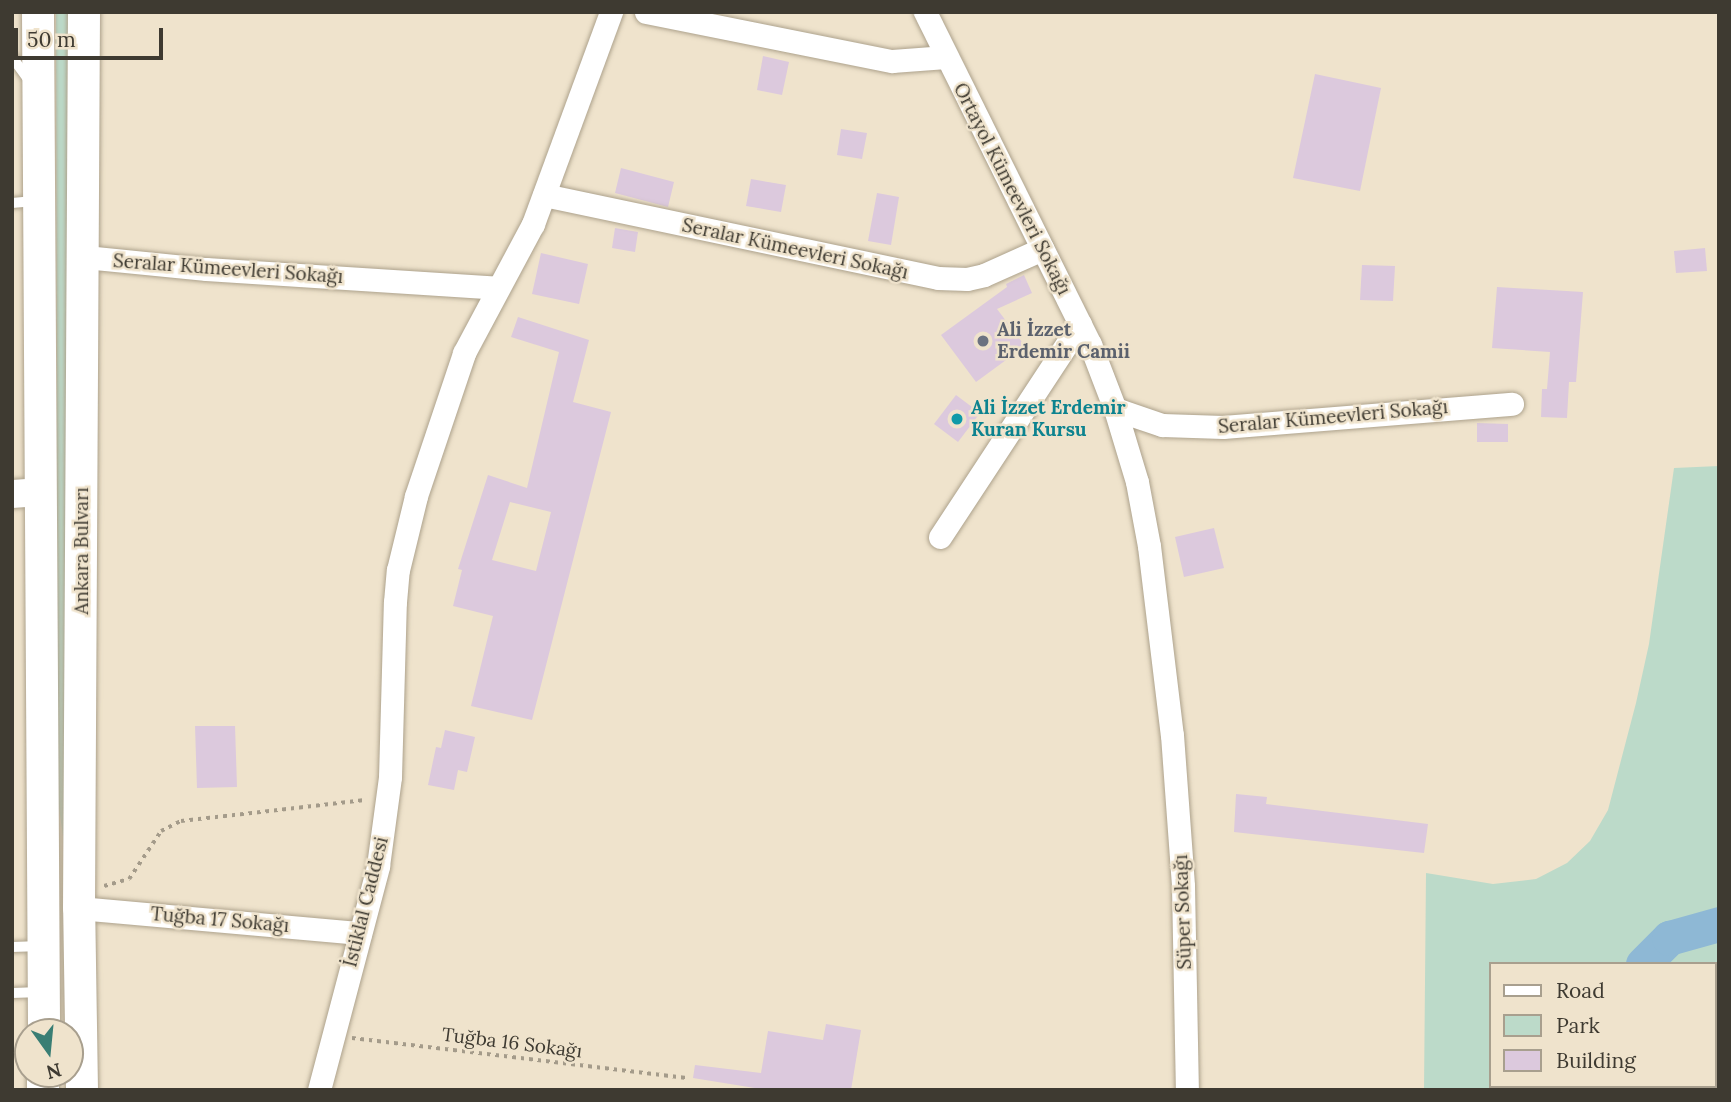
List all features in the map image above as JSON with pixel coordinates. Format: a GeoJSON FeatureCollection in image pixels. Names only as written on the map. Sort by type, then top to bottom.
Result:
{"type":"FeatureCollection","features":[{"type":"Feature","properties":{"kind":"main road"},"geometry":{"type":"LineString","coordinates":[[38,12],[38,93],[27,202],[25,493],[44,946],[44,1018]]}},
{"type":"Feature","properties":{"kind":"main road","name":"Ankara Bulvarı"},"geometry":{"type":"LineString","coordinates":[[82,1090],[79,908],[85,257],[84,12]]}},
{"type":"Feature","properties":{"kind":"street"},"geometry":{"type":"LineString","coordinates":[[498,288],[522,248],[544,195],[611,12]]}},
{"type":"Feature","properties":{"kind":"street"},"geometry":{"type":"LineString","coordinates":[[646,12],[892,61],[946,57]]}},
{"type":"Feature","properties":{"kind":"street","name":"Ortayol Kümeevleri Sokağı"},"geometry":{"type":"LineString","coordinates":[[925,12],[1080,324],[1115,409],[1145,517],[1172,735]]}},
{"type":"Feature","properties":{"kind":"street","name":"Seralar Kümeevleri Sokağı"},"geometry":{"type":"LineString","coordinates":[[544,195],[938,278],[967,279],[984,275],[1042,249]]}},
{"type":"Feature","properties":{"kind":"street","name":"Seralar Kümeevleri Sokağı"},"geometry":{"type":"LineString","coordinates":[[85,257],[206,269],[498,288]]}},
{"type":"Feature","properties":{"kind":"street","name":"İstiklal Caddesi"},"geometry":{"type":"LineString","coordinates":[[319,1090],[378,866],[388,798],[395,602],[405,537],[464,353],[498,288]]}},
{"type":"Feature","properties":{"kind":"street"},"geometry":{"type":"LineString","coordinates":[[940,537],[1080,324]]}},
{"type":"Feature","properties":{"kind":"street","name":"Seralar Kümeevleri Sokağı"},"geometry":{"type":"LineString","coordinates":[[1115,409],[1163,425],[1223,427],[1512,404]]}},
{"type":"Feature","properties":{"kind":"street","name":"Süper Sokağı"},"geometry":{"type":"LineString","coordinates":[[1172,735],[1183,886],[1187,1090]]}},
{"type":"Feature","properties":{"kind":"street","name":"Tuğba 17 Sokağı"},"geometry":{"type":"LineString","coordinates":[[79,908],[360,933]]}},
{"type":"Feature","properties":{"kind":"lane"},"geometry":{"type":"LineString","coordinates":[[12,57],[38,93]]}},
{"type":"Feature","properties":{"kind":"lane"},"geometry":{"type":"LineString","coordinates":[[12,947],[44,946]]}},
{"type":"Feature","properties":{"kind":"lane"},"geometry":{"type":"LineString","coordinates":[[12,993],[44,992]]}},
{"type":"Feature","properties":{"kind":"path"},"geometry":{"type":"LineString","coordinates":[[104,886],[129,878],[161,831],[181,821],[388,798]]}},
{"type":"Feature","properties":{"kind":"path","name":"Tuğba 16 Sokağı"},"geometry":{"type":"LineString","coordinates":[[333,1035],[687,1078]]}},
{"type":"Feature","properties":{"kind":"green space"},"geometry":{"type":"Polygon","coordinates":[[[56,12],[68,12],[64,843],[58,801],[56,12]]]}},
{"type":"Feature","properties":{"kind":"green space"},"geometry":{"type":"Polygon","coordinates":[[[1719,466],[1719,1090],[1424,1090],[1426,873],[1493,884],[1536,879],[1567,863],[1590,841],[1608,810],[1649,644],[1674,468],[1719,466]]]}},
{"type":"Feature","properties":{"kind":"building"},"geometry":{"type":"Polygon","coordinates":[[[763,56],[789,62],[782,95],[757,90],[763,56]]]}},
{"type":"Feature","properties":{"kind":"building"},"geometry":{"type":"Polygon","coordinates":[[[1315,74],[1381,88],[1360,191],[1293,178],[1315,74]]]}},
{"type":"Feature","properties":{"kind":"building"},"geometry":{"type":"Polygon","coordinates":[[[841,129],[867,133],[862,159],[837,155],[841,129]]]}},
{"type":"Feature","properties":{"kind":"building"},"geometry":{"type":"Polygon","coordinates":[[[621,168],[674,182],[668,207],[615,193],[621,168]]]}},
{"type":"Feature","properties":{"kind":"building"},"geometry":{"type":"Polygon","coordinates":[[[751,179],[786,185],[781,212],[746,206],[751,179]]]}},
{"type":"Feature","properties":{"kind":"building"},"geometry":{"type":"Polygon","coordinates":[[[877,193],[899,197],[891,245],[868,241],[877,193]]]}},
{"type":"Feature","properties":{"kind":"building"},"geometry":{"type":"Polygon","coordinates":[[[615,228],[638,232],[635,252],[612,248],[615,228]]]}},
{"type":"Feature","properties":{"kind":"building"},"geometry":{"type":"Polygon","coordinates":[[[1705,248],[1707,271],[1676,273],[1674,251],[1705,248]]]}},
{"type":"Feature","properties":{"kind":"building"},"geometry":{"type":"Polygon","coordinates":[[[541,253],[588,264],[579,304],[532,294],[541,253]]]}},
{"type":"Feature","properties":{"kind":"building"},"geometry":{"type":"Polygon","coordinates":[[[1362,265],[1395,266],[1393,301],[1360,300],[1362,265]]]}},
{"type":"Feature","properties":{"kind":"building","name":"Ali İzzet Erdemir Camii"},"geometry":{"type":"Polygon","coordinates":[[[1024,275],[1032,293],[997,309],[1025,346],[976,382],[941,335],[1007,287],[1006,284],[1024,275]]]}},
{"type":"Feature","properties":{"kind":"building"},"geometry":{"type":"Polygon","coordinates":[[[1497,287],[1583,292],[1576,382],[1569,382],[1567,418],[1541,417],[1542,389],[1547,389],[1550,352],[1492,348],[1497,287]]]}},
{"type":"Feature","properties":{"kind":"building"},"geometry":{"type":"Polygon","coordinates":[[[518,317],[589,340],[573,402],[611,412],[532,720],[471,706],[493,616],[453,606],[462,570],[458,569],[488,475],[527,488],[559,352],[511,337],[518,317]],[[510,502],[492,560],[536,571],[551,512],[510,502]]]}},
{"type":"Feature","properties":{"kind":"building","name":"Ali İzzet Erdemir Kuran Kursu"},"geometry":{"type":"Polygon","coordinates":[[[956,395],[980,413],[958,442],[934,424],[956,395]]]}},
{"type":"Feature","properties":{"kind":"building"},"geometry":{"type":"Polygon","coordinates":[[[1477,423],[1508,424],[1508,442],[1477,442],[1477,423]]]}},
{"type":"Feature","properties":{"kind":"building"},"geometry":{"type":"Polygon","coordinates":[[[1214,528],[1224,568],[1184,577],[1175,537],[1214,528]]]}},
{"type":"Feature","properties":{"kind":"building"},"geometry":{"type":"Polygon","coordinates":[[[195,726],[235,726],[237,787],[197,788],[195,726]]]}},
{"type":"Feature","properties":{"kind":"building"},"geometry":{"type":"Polygon","coordinates":[[[445,730],[475,737],[467,772],[458,770],[454,790],[428,785],[436,747],[441,748],[445,730]]]}},
{"type":"Feature","properties":{"kind":"building"},"geometry":{"type":"Polygon","coordinates":[[[1236,794],[1267,797],[1266,804],[1428,824],[1424,853],[1234,832],[1236,794]]]}},
{"type":"Feature","properties":{"kind":"building"},"geometry":{"type":"Polygon","coordinates":[[[826,1024],[861,1030],[851,1090],[767,1090],[693,1078],[695,1065],[761,1073],[768,1031],[823,1040],[826,1024]]]}},
{"type":"Feature","properties":{"kind":"waterway"},"geometry":{"type":"LineString","coordinates":[[1645,962],[1669,938],[1719,924]]}},
{"type":"Feature","properties":{"kind":"place","name":"Ali İzzet Erdemir Camii"},"geometry":{"type":"Point","coordinates":[983,341]}},
{"type":"Feature","properties":{"kind":"place","name":"Ali İzzet Erdemir Kuran Kursu"},"geometry":{"type":"Point","coordinates":[957,419]}}]}
